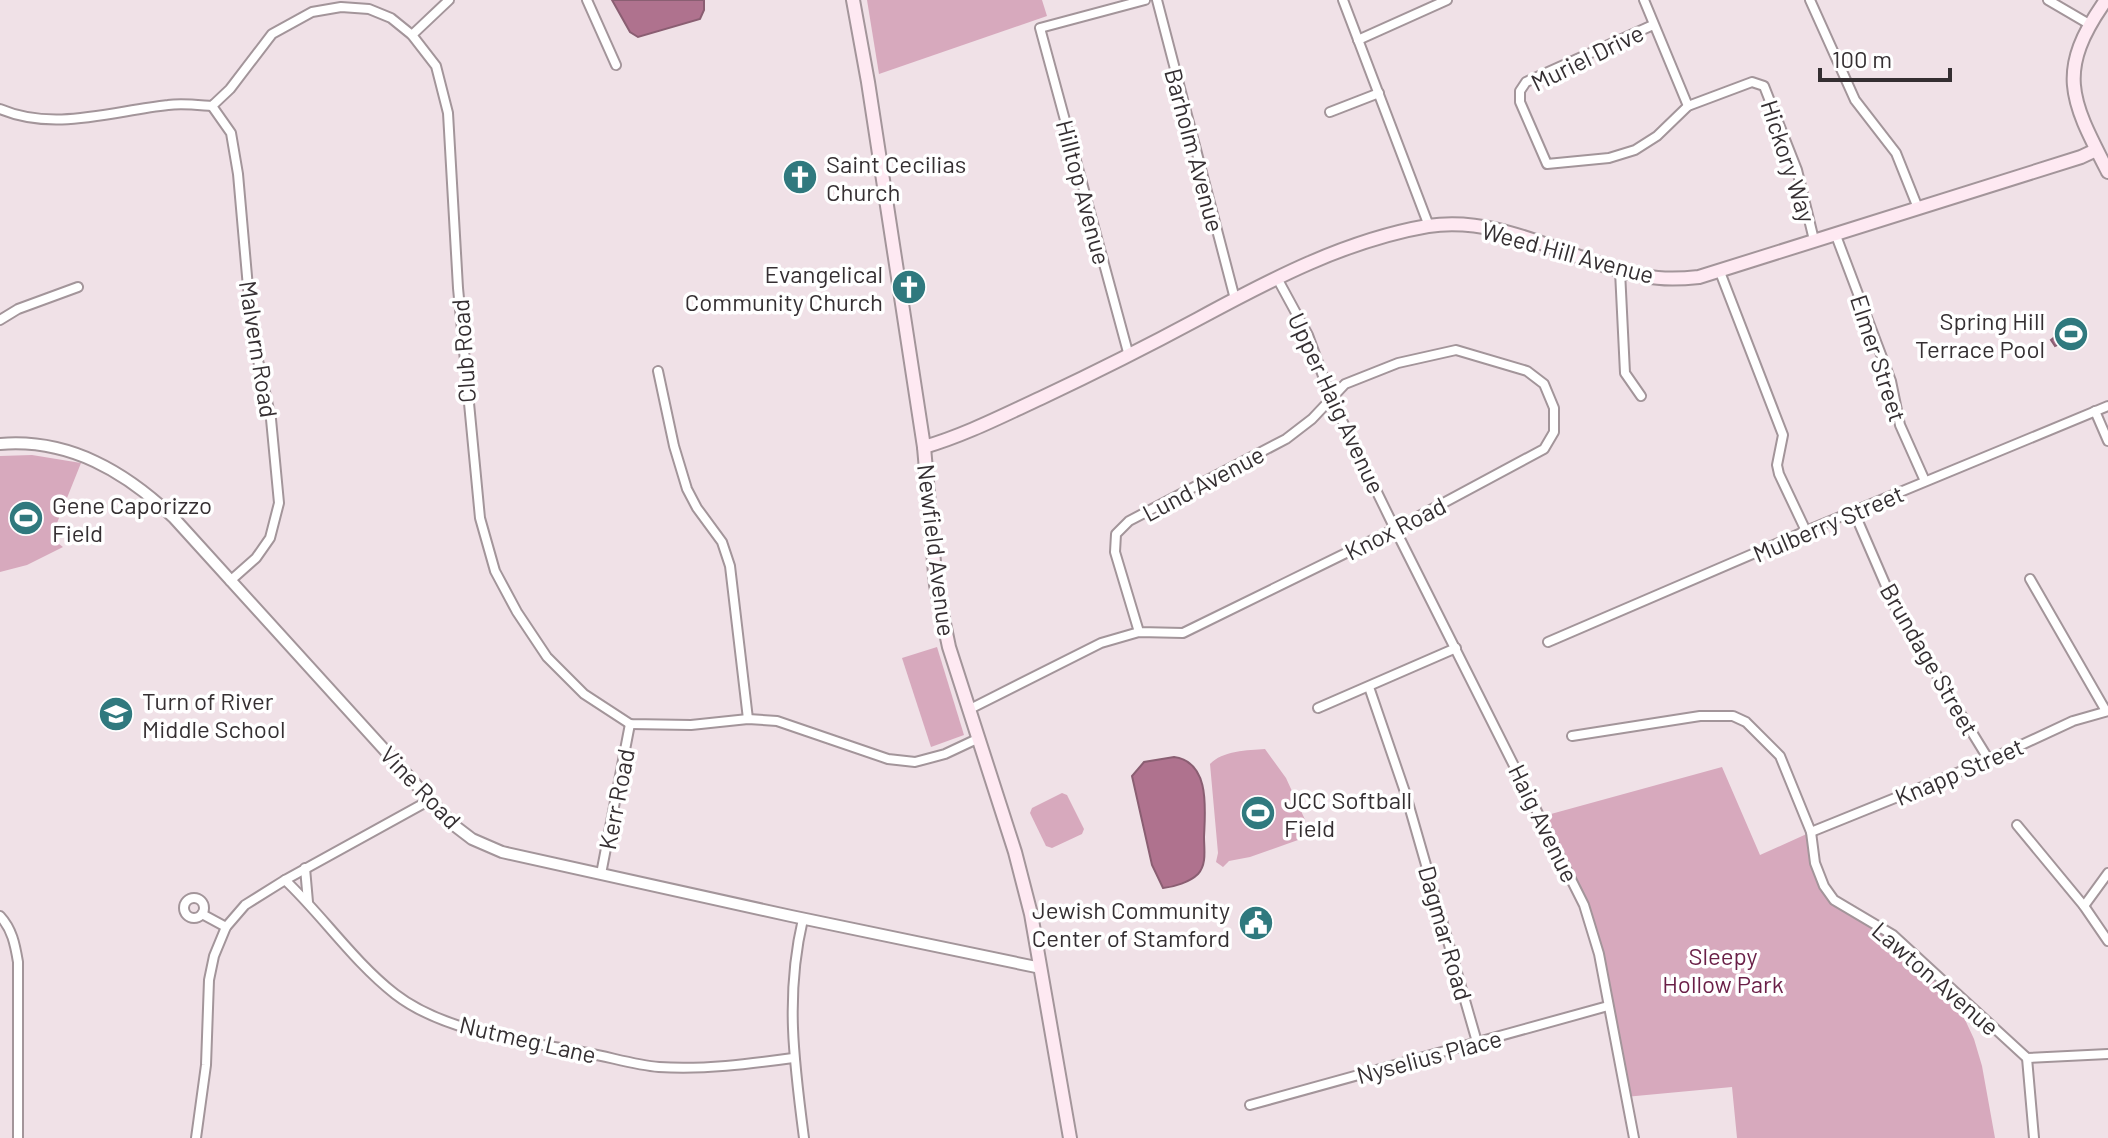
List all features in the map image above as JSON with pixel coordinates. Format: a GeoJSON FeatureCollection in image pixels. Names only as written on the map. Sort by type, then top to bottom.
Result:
{"type":"FeatureCollection","features":[{"type":"Feature","properties":{"kind":"main road","name":"Newfield Avenue"},"geometry":{"type":"LineString","coordinates":[[853,0],[873,110],[924,447],[936,585],[949,647],[1015,852],[1031,914],[1070,1138]]}},
{"type":"Feature","properties":{"kind":"main road"},"geometry":{"type":"LineString","coordinates":[[2106,0],[2089,24],[2077,50],[2073,78],[2076,103],[2108,172]]}},
{"type":"Feature","properties":{"kind":"main road","name":"Weed Hill Avenue"},"geometry":{"type":"LineString","coordinates":[[924,447],[958,437],[1129,356],[1235,299],[1333,253],[1429,226],[1466,225],[1500,230],[1620,271],[1678,279],[1720,272],[2096,150]]}},
{"type":"Feature","properties":{"kind":"street"},"geometry":{"type":"LineString","coordinates":[[412,35],[449,0]]}},
{"type":"Feature","properties":{"kind":"street"},"geometry":{"type":"LineString","coordinates":[[587,0],[616,65]]}},
{"type":"Feature","properties":{"kind":"street","name":"Hilltop Avenue"},"geometry":{"type":"LineString","coordinates":[[1129,356],[1040,28],[1145,0]]}},
{"type":"Feature","properties":{"kind":"street","name":"Barholm Avenue"},"geometry":{"type":"LineString","coordinates":[[1157,0],[1235,299]]}},
{"type":"Feature","properties":{"kind":"street"},"geometry":{"type":"LineString","coordinates":[[1343,0],[1429,226]]}},
{"type":"Feature","properties":{"kind":"street"},"geometry":{"type":"LineString","coordinates":[[1358,40],[1447,0]]}},
{"type":"Feature","properties":{"kind":"street"},"geometry":{"type":"LineString","coordinates":[[1644,0],[1688,106]]}},
{"type":"Feature","properties":{"kind":"street"},"geometry":{"type":"LineString","coordinates":[[1810,0],[1855,100],[1896,153],[1918,208]]}},
{"type":"Feature","properties":{"kind":"street"},"geometry":{"type":"LineString","coordinates":[[2048,0],[2089,24]]}},
{"type":"Feature","properties":{"kind":"street","name":"Club Road"},"geometry":{"type":"LineString","coordinates":[[212,106],[230,89],[272,34],[312,12],[341,7],[369,9],[391,18],[425,48],[436,66],[448,113],[469,420],[480,518],[495,571],[547,657],[584,694],[630,724]]}},
{"type":"Feature","properties":{"kind":"street","name":"Muriel Drive"},"geometry":{"type":"LineString","coordinates":[[1653,25],[1526,82],[1520,91],[1520,102],[1547,164],[1609,158],[1635,150],[1657,136],[1688,106]]}},
{"type":"Feature","properties":{"kind":"street","name":"Hickory Way"},"geometry":{"type":"LineString","coordinates":[[1688,106],[1752,82],[1764,86],[1797,170],[1814,240]]}},
{"type":"Feature","properties":{"kind":"street"},"geometry":{"type":"LineString","coordinates":[[1330,112],[1379,93]]}},
{"type":"Feature","properties":{"kind":"street"},"geometry":{"type":"LineString","coordinates":[[0,109],[19,117],[64,120],[172,104],[212,106]]}},
{"type":"Feature","properties":{"kind":"street","name":"Malvern Road"},"geometry":{"type":"LineString","coordinates":[[212,106],[231,133],[238,174],[252,333],[271,419],[279,503],[270,538],[256,558],[230,581]]}},
{"type":"Feature","properties":{"kind":"street","name":"Elmer Street"},"geometry":{"type":"LineString","coordinates":[[1835,233],[1891,381],[1900,425],[1925,481]]}},
{"type":"Feature","properties":{"kind":"street"},"geometry":{"type":"LineString","coordinates":[[1620,271],[1625,373],[1641,396]]}},
{"type":"Feature","properties":{"kind":"street"},"geometry":{"type":"LineString","coordinates":[[1720,272],[1783,435],[1777,465],[1779,474],[1806,531]]}},
{"type":"Feature","properties":{"kind":"street","name":"Upper Haig Avenue"},"geometry":{"type":"LineString","coordinates":[[1277,278],[1308,335],[1331,398],[1395,529]]}},
{"type":"Feature","properties":{"kind":"street"},"geometry":{"type":"LineString","coordinates":[[0,320],[18,309],[78,287]]}},
{"type":"Feature","properties":{"kind":"street","name":"Knox Road"},"geometry":{"type":"LineString","coordinates":[[968,710],[1101,643],[1139,632],[1183,633],[1395,529],[1544,449],[1554,432],[1554,408],[1544,384],[1527,371],[1456,350],[1398,363],[1345,384],[1331,398]]}},
{"type":"Feature","properties":{"kind":"street"},"geometry":{"type":"LineString","coordinates":[[658,371],[687,489],[722,542],[730,566],[748,719]]}},
{"type":"Feature","properties":{"kind":"street","name":"Lund Avenue"},"geometry":{"type":"LineString","coordinates":[[1139,632],[1115,552],[1116,534],[1129,521],[1286,439],[1312,419],[1331,398]]}},
{"type":"Feature","properties":{"kind":"street","name":"Mulberry Street"},"geometry":{"type":"LineString","coordinates":[[1548,642],[2108,406]]}},
{"type":"Feature","properties":{"kind":"street"},"geometry":{"type":"LineString","coordinates":[[2095,411],[2108,441]]}},
{"type":"Feature","properties":{"kind":"street","name":"Vine Road"},"geometry":{"type":"LineString","coordinates":[[0,444],[56,448],[107,466],[150,495],[430,800],[455,826],[487,847],[803,919],[1041,968]]}},
{"type":"Feature","properties":{"kind":"street","name":"Brundage Street"},"geometry":{"type":"LineString","coordinates":[[1854,512],[1896,609],[1989,760]]}},
{"type":"Feature","properties":{"kind":"street","name":"Haig Avenue"},"geometry":{"type":"LineString","coordinates":[[1395,529],[1584,905],[1599,954],[1634,1138]]}},
{"type":"Feature","properties":{"kind":"street"},"geometry":{"type":"LineString","coordinates":[[2030,579],[2107,711]]}},
{"type":"Feature","properties":{"kind":"street"},"geometry":{"type":"LineString","coordinates":[[1318,708],[1456,648]]}},
{"type":"Feature","properties":{"kind":"street","name":"Dagmar Road"},"geometry":{"type":"LineString","coordinates":[[1369,687],[1405,792],[1477,1042]]}},
{"type":"Feature","properties":{"kind":"street","name":"Knapp Street"},"geometry":{"type":"LineString","coordinates":[[1811,832],[1989,760],[2073,721],[2107,711]]}},
{"type":"Feature","properties":{"kind":"street","name":"Lawton Avenue"},"geometry":{"type":"LineString","coordinates":[[1572,736],[1672,719],[1733,716],[1746,722],[1780,756],[1811,832],[1815,863],[1824,886],[1834,900],[1893,935],[2027,1058]]}},
{"type":"Feature","properties":{"kind":"street"},"geometry":{"type":"LineString","coordinates":[[630,724],[691,725],[748,719],[777,721],[888,759],[915,762],[945,754],[977,739]]}},
{"type":"Feature","properties":{"kind":"street","name":"Kerr Road"},"geometry":{"type":"LineString","coordinates":[[601,874],[630,724]]}},
{"type":"Feature","properties":{"kind":"street"},"geometry":{"type":"LineString","coordinates":[[196,1138],[206,1065],[209,980],[214,956],[226,927],[245,905],[285,880],[430,800]]}},
{"type":"Feature","properties":{"kind":"street"},"geometry":{"type":"LineString","coordinates":[[2017,825],[2084,906],[2108,941]]}},
{"type":"Feature","properties":{"kind":"street"},"geometry":{"type":"LineString","coordinates":[[305,868],[308,902]]}},
{"type":"Feature","properties":{"kind":"street"},"geometry":{"type":"LineString","coordinates":[[2084,906],[2108,873]]}},
{"type":"Feature","properties":{"kind":"street","name":"Nutmeg Lane"},"geometry":{"type":"LineString","coordinates":[[285,880],[368,970],[397,995],[435,1017],[509,1038],[658,1067],[737,1065],[793,1058]]}},
{"type":"Feature","properties":{"kind":"street"},"geometry":{"type":"LineString","coordinates":[[202,914],[226,927]]}},
{"type":"Feature","properties":{"kind":"street"},"geometry":{"type":"LineString","coordinates":[[0,916],[7,923],[15,941],[18,962],[18,1138]]}},
{"type":"Feature","properties":{"kind":"street"},"geometry":{"type":"LineString","coordinates":[[803,919],[793,970],[793,1058],[804,1138]]}},
{"type":"Feature","properties":{"kind":"street","name":"Nyselius Place"},"geometry":{"type":"LineString","coordinates":[[1250,1105],[1608,1006]]}},
{"type":"Feature","properties":{"kind":"street"},"geometry":{"type":"LineString","coordinates":[[2034,1138],[2027,1058],[2108,1054]]}},
{"type":"Feature","properties":{"kind":"green space"},"geometry":{"type":"Polygon","coordinates":[[[867,0],[1042,0],[1047,16],[879,74],[867,0]]]}},
{"type":"Feature","properties":{"kind":"green space"},"geometry":{"type":"Polygon","coordinates":[[[32,455],[81,463],[51,538],[63,547],[27,565],[0,572],[0,456],[32,455]]]}},
{"type":"Feature","properties":{"kind":"green space"},"geometry":{"type":"Polygon","coordinates":[[[937,647],[964,735],[931,747],[902,658],[937,647]]]}},
{"type":"Feature","properties":{"kind":"green space","name":"JCC Softball Field"},"geometry":{"type":"Polygon","coordinates":[[[1265,749],[1286,778],[1312,835],[1250,857],[1229,861],[1223,867],[1216,862],[1218,853],[1210,764],[1228,754],[1265,749]]]}},
{"type":"Feature","properties":{"kind":"green space","name":"Sleepy Hollow Park"},"geometry":{"type":"Polygon","coordinates":[[[1722,767],[1760,855],[1811,832],[1812,848],[1834,900],[1881,926],[1948,983],[1974,1039],[1995,1138],[1737,1138],[1732,1087],[1625,1097],[1591,925],[1540,817],[1722,767]]]}},
{"type":"Feature","properties":{"kind":"green space"},"geometry":{"type":"Polygon","coordinates":[[[1062,793],[1067,795],[1084,829],[1082,834],[1052,848],[1046,846],[1030,813],[1032,808],[1062,793]]]}},
{"type":"Feature","properties":{"kind":"shaded area"},"geometry":{"type":"Polygon","coordinates":[[[612,0],[704,0],[704,10],[700,19],[638,37],[630,32],[612,0]]]}},
{"type":"Feature","properties":{"kind":"shaded area","name":"Spring Hill Terrace Pool"},"geometry":{"type":"Polygon","coordinates":[[[2080,325],[2086,339],[2071,345],[2068,340],[2055,346],[2051,340],[2065,329],[2080,325]]]}},
{"type":"Feature","properties":{"kind":"shaded area"},"geometry":{"type":"Polygon","coordinates":[[[1174,757],[1186,761],[1200,778],[1205,802],[1204,856],[1203,866],[1195,877],[1163,888],[1152,865],[1132,776],[1144,762],[1174,757]]]}},
{"type":"Feature","properties":{"kind":"place","name":"Saint Cecilias Church"},"geometry":{"type":"Point","coordinates":[800,177]}},
{"type":"Feature","properties":{"kind":"place","name":"Evangelical Community Church"},"geometry":{"type":"Point","coordinates":[909,287]}},
{"type":"Feature","properties":{"kind":"place","name":"Spring Hill Terrace Pool"},"geometry":{"type":"Point","coordinates":[2071,334]}},
{"type":"Feature","properties":{"kind":"place","name":"Gene Caporizzo Field"},"geometry":{"type":"Point","coordinates":[26,518]}},
{"type":"Feature","properties":{"kind":"place","name":"Turn of River Middle School"},"geometry":{"type":"Point","coordinates":[116,714]}},
{"type":"Feature","properties":{"kind":"place","name":"JCC Softball Field"},"geometry":{"type":"Point","coordinates":[1258,813]}},
{"type":"Feature","properties":{"kind":"place","name":"Jewish Community Center of Stamford"},"geometry":{"type":"Point","coordinates":[1256,923]}}]}
